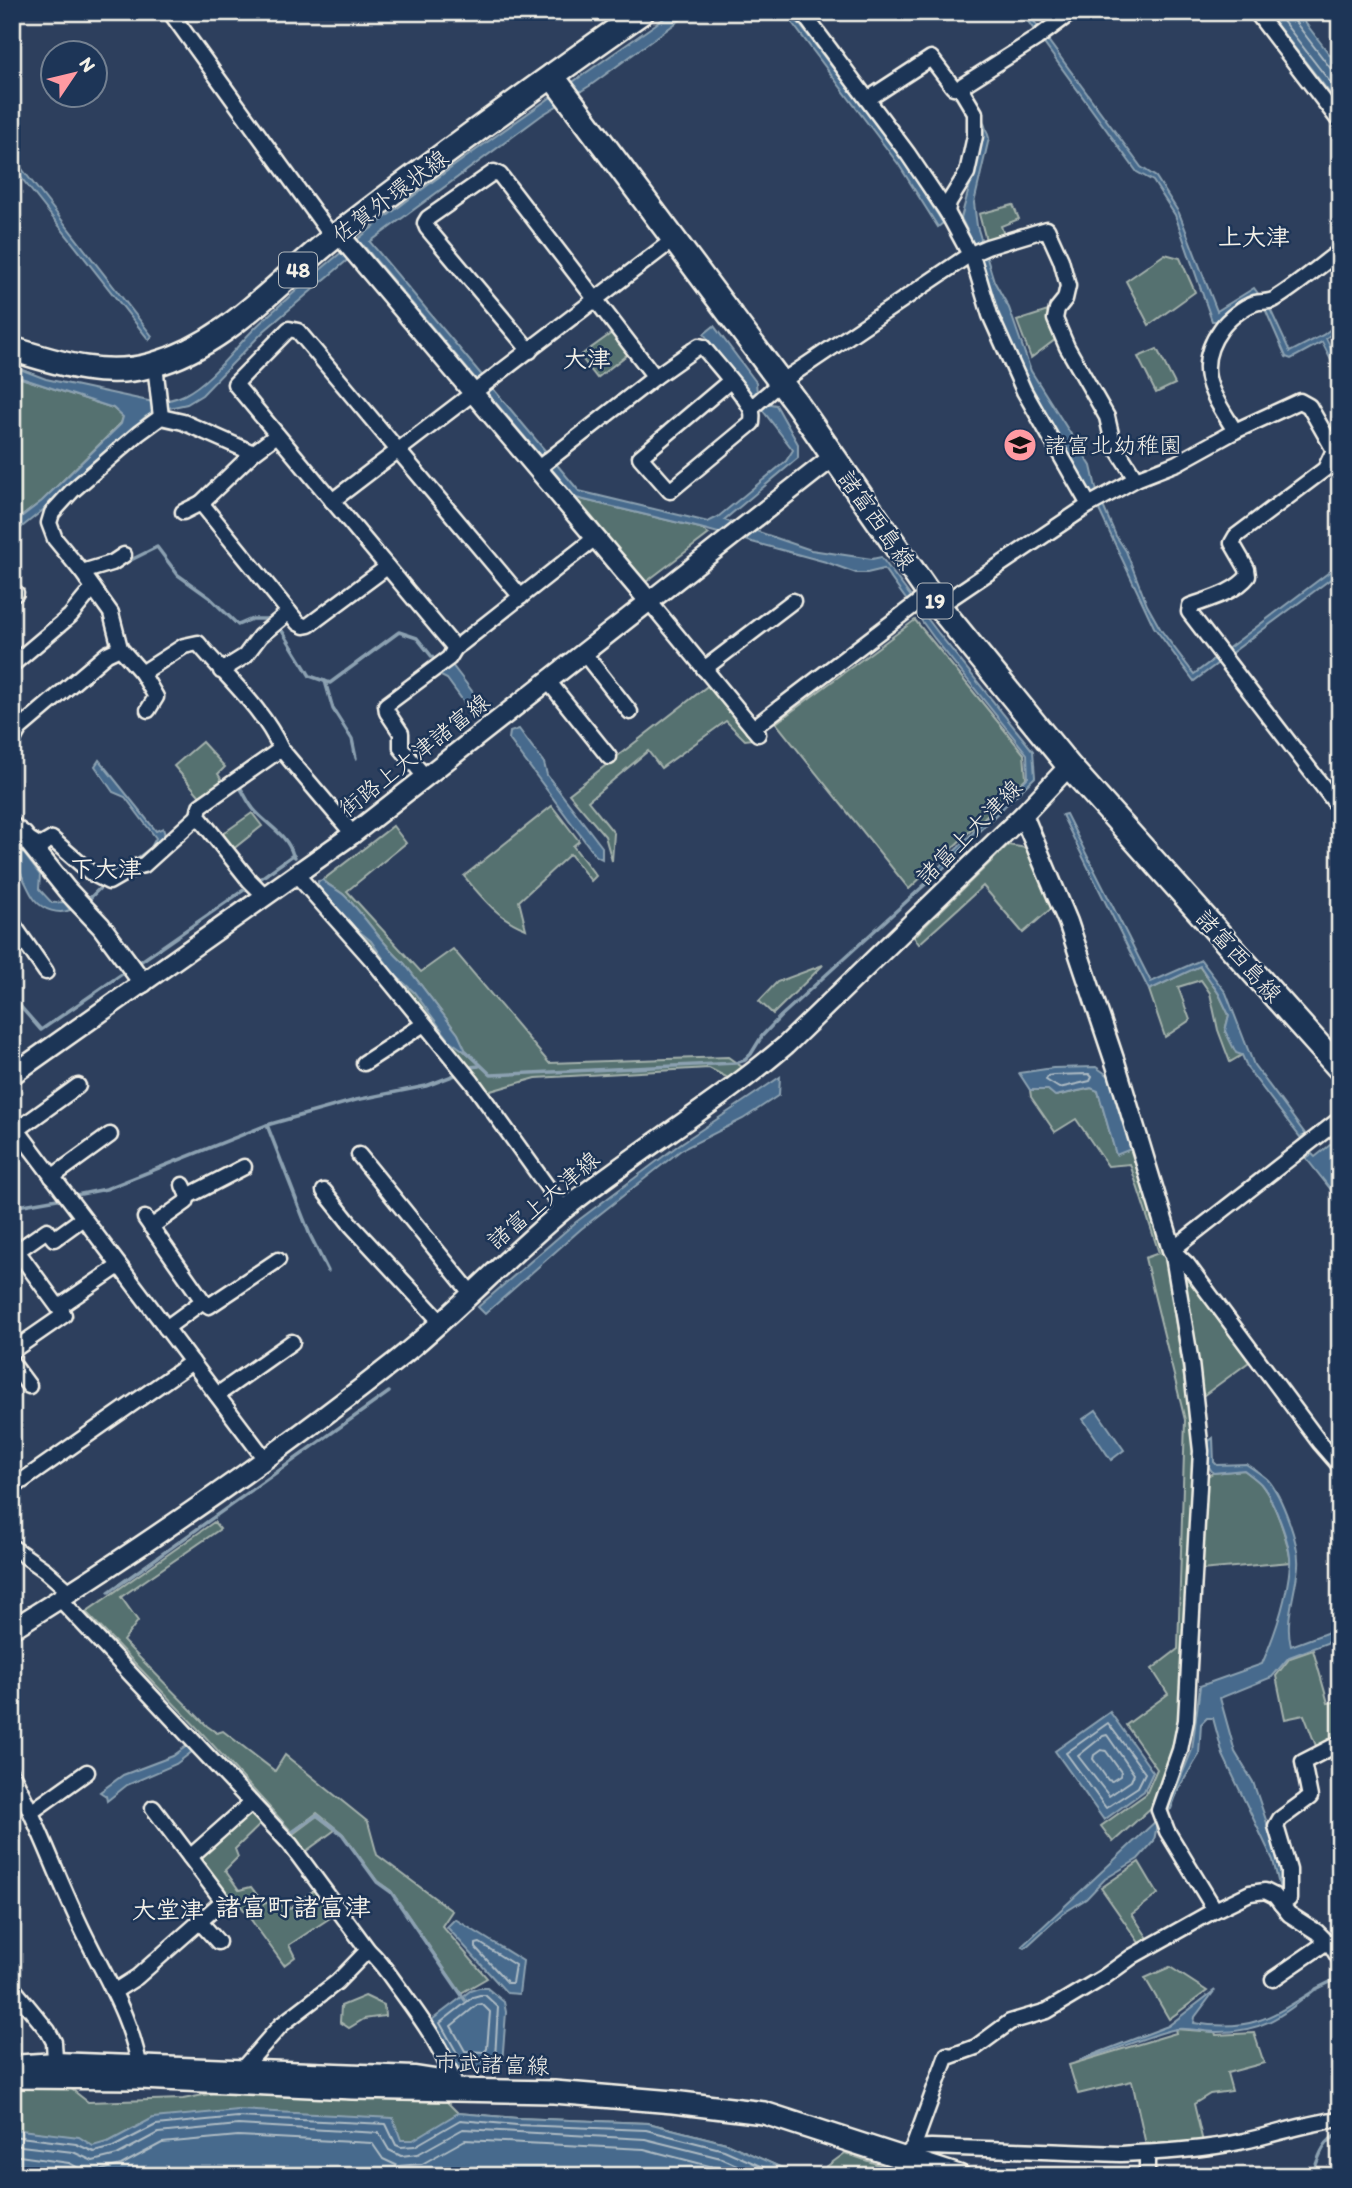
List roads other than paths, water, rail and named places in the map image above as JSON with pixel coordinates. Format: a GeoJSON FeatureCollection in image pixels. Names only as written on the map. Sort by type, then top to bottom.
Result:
{"type":"FeatureCollection","features":[{"type":"Feature","properties":{"kind":"main road","name":"佐賀外環状線"},"geometry":{"type":"LineString","coordinates":[[12,349],[71,367],[125,372],[155,365],[212,340],[339,238],[560,88],[642,12]]}},
{"type":"Feature","properties":{"kind":"main road","name":"諸富西島線"},"geometry":{"type":"LineString","coordinates":[[560,88],[673,240],[773,389],[833,457],[924,604],[1340,1069]]}},
{"type":"Feature","properties":{"kind":"main road","name":"市武諸富線"},"geometry":{"type":"LineString","coordinates":[[12,2077],[140,2071],[352,2088],[454,2084],[673,2102],[764,2113],[908,2153],[959,2176]]}},
{"type":"Feature","properties":{"kind":"street"},"geometry":{"type":"LineString","coordinates":[[170,12],[339,238],[482,388],[545,463],[595,538],[755,731],[924,604],[1095,502],[1136,478],[1177,463],[1235,431],[1300,401],[1309,406],[1337,448],[1325,469],[1236,536],[1232,543],[1247,569],[1248,576],[1244,581],[1225,593],[1191,606],[1189,611],[1340,809]]}},
{"type":"Feature","properties":{"kind":"street"},"geometry":{"type":"LineString","coordinates":[[802,12],[908,153],[977,251]]}},
{"type":"Feature","properties":{"kind":"street"},"geometry":{"type":"LineString","coordinates":[[947,212],[949,202],[967,173],[975,136],[975,113],[963,85],[1072,12]]}},
{"type":"Feature","properties":{"kind":"street"},"geometry":{"type":"LineString","coordinates":[[1256,12],[1340,122]]}},
{"type":"Feature","properties":{"kind":"street"},"geometry":{"type":"LineString","coordinates":[[868,99],[931,58],[953,87],[963,89]]}},
{"type":"Feature","properties":{"kind":"street"},"geometry":{"type":"LineString","coordinates":[[530,351],[425,223],[428,218],[494,172],[500,175],[655,377]]}},
{"type":"Feature","properties":{"kind":"street"},"geometry":{"type":"LineString","coordinates":[[751,408],[773,389],[977,251],[1046,229],[1061,260],[1068,286],[1055,319],[1107,417],[1113,443],[1136,478]]}},
{"type":"Feature","properties":{"kind":"street"},"geometry":{"type":"LineString","coordinates":[[332,501],[673,240]]}},
{"type":"Feature","properties":{"kind":"street"},"geometry":{"type":"LineString","coordinates":[[977,251],[974,262],[990,315],[1024,391],[1095,502]]}},
{"type":"Feature","properties":{"kind":"street"},"geometry":{"type":"LineString","coordinates":[[1235,431],[1215,398],[1207,376],[1206,358],[1213,340],[1225,323],[1261,302],[1272,302],[1340,251]]}},
{"type":"Feature","properties":{"kind":"street"},"geometry":{"type":"LineString","coordinates":[[455,648],[235,384],[289,330],[298,331],[522,597]]}},
{"type":"Feature","properties":{"kind":"street"},"geometry":{"type":"LineString","coordinates":[[545,463],[699,346],[730,381],[751,408],[752,424],[670,491],[640,457],[730,381]]}},
{"type":"Feature","properties":{"kind":"street"},"geometry":{"type":"LineString","coordinates":[[155,365],[161,417]]}},
{"type":"Feature","properties":{"kind":"street"},"geometry":{"type":"LineString","coordinates":[[148,710],[156,697],[142,673],[120,648],[111,613],[55,540],[50,523],[52,513],[72,491],[161,417],[183,422],[253,453]]}},
{"type":"Feature","properties":{"kind":"street"},"geometry":{"type":"LineString","coordinates":[[183,512],[201,503],[253,453],[277,435]]}},
{"type":"Feature","properties":{"kind":"street","name":"街路上大津諸富線"},"geometry":{"type":"LineString","coordinates":[[12,1075],[143,983],[256,887],[296,874],[353,834],[833,457]]}},
{"type":"Feature","properties":{"kind":"street"},"geometry":{"type":"LineString","coordinates":[[201,503],[298,623],[304,626],[387,567]]}},
{"type":"Feature","properties":{"kind":"street"},"geometry":{"type":"LineString","coordinates":[[426,778],[401,748],[401,733],[387,712],[386,705],[449,658],[455,648],[595,538]]}},
{"type":"Feature","properties":{"kind":"street"},"geometry":{"type":"LineString","coordinates":[[82,572],[112,563],[124,555]]}},
{"type":"Feature","properties":{"kind":"street"},"geometry":{"type":"LineString","coordinates":[[12,665],[70,616],[93,588]]}},
{"type":"Feature","properties":{"kind":"street"},"geometry":{"type":"LineString","coordinates":[[704,669],[793,601]]}},
{"type":"Feature","properties":{"kind":"street"},"geometry":{"type":"LineString","coordinates":[[221,671],[245,656],[260,636],[289,612]]}},
{"type":"Feature","properties":{"kind":"street"},"geometry":{"type":"LineString","coordinates":[[142,673],[184,646],[198,643],[242,692],[275,736],[281,749],[353,834]]}},
{"type":"Feature","properties":{"kind":"street"},"geometry":{"type":"LineString","coordinates":[[16,736],[107,654],[120,648]]}},
{"type":"Feature","properties":{"kind":"street"},"geometry":{"type":"LineString","coordinates":[[583,653],[630,712]]}},
{"type":"Feature","properties":{"kind":"street"},"geometry":{"type":"LineString","coordinates":[[548,681],[609,757]]}},
{"type":"Feature","properties":{"kind":"street"},"geometry":{"type":"LineString","coordinates":[[12,708],[16,736]]}},
{"type":"Feature","properties":{"kind":"street"},"geometry":{"type":"LineString","coordinates":[[17,831],[40,846],[52,839],[91,873],[109,883],[144,864],[198,816],[200,806],[281,749]]}},
{"type":"Feature","properties":{"kind":"street","name":"諸富上大津線"},"geometry":{"type":"LineString","coordinates":[[12,1629],[118,1563],[265,1459],[399,1359],[564,1210],[627,1161],[746,1080],[786,1045],[1023,815],[1069,766]]}},
{"type":"Feature","properties":{"kind":"street"},"geometry":{"type":"LineString","coordinates":[[1023,815],[1068,922],[1116,1065],[1172,1250],[1191,1363],[1202,1451],[1186,1720],[1180,1750],[1159,1810],[1167,1831],[1215,1910]]}},
{"type":"Feature","properties":{"kind":"street"},"geometry":{"type":"LineString","coordinates":[[198,816],[256,887]]}},
{"type":"Feature","properties":{"kind":"street"},"geometry":{"type":"LineString","coordinates":[[17,831],[101,926],[143,983]]}},
{"type":"Feature","properties":{"kind":"street"},"geometry":{"type":"LineString","coordinates":[[296,874],[374,962],[471,1082],[564,1210]]}},
{"type":"Feature","properties":{"kind":"street"},"geometry":{"type":"LineString","coordinates":[[12,923],[46,972]]}},
{"type":"Feature","properties":{"kind":"street"},"geometry":{"type":"LineString","coordinates":[[364,1063],[424,1024]]}},
{"type":"Feature","properties":{"kind":"street"},"geometry":{"type":"LineString","coordinates":[[78,1086],[15,1126],[265,1459]]}},
{"type":"Feature","properties":{"kind":"street"},"geometry":{"type":"LineString","coordinates":[[1172,1250],[1340,1119]]}},
{"type":"Feature","properties":{"kind":"street"},"geometry":{"type":"LineString","coordinates":[[52,1177],[110,1135]]}},
{"type":"Feature","properties":{"kind":"street"},"geometry":{"type":"LineString","coordinates":[[359,1154],[471,1293]]}},
{"type":"Feature","properties":{"kind":"street"},"geometry":{"type":"LineString","coordinates":[[244,1167],[185,1190],[186,1202],[148,1222],[209,1307],[278,1260]]}},
{"type":"Feature","properties":{"kind":"street"},"geometry":{"type":"LineString","coordinates":[[324,1191],[352,1226],[440,1321]]}},
{"type":"Feature","properties":{"kind":"street"},"geometry":{"type":"LineString","coordinates":[[12,1351],[64,1315],[15,1248],[47,1230],[54,1239],[83,1218]]}},
{"type":"Feature","properties":{"kind":"street"},"geometry":{"type":"LineString","coordinates":[[1172,1250],[1187,1264],[1340,1466]]}},
{"type":"Feature","properties":{"kind":"street"},"geometry":{"type":"LineString","coordinates":[[59,1307],[119,1266]]}},
{"type":"Feature","properties":{"kind":"street"},"geometry":{"type":"LineString","coordinates":[[166,1328],[203,1301]]}},
{"type":"Feature","properties":{"kind":"street"},"geometry":{"type":"LineString","coordinates":[[216,1395],[292,1342]]}},
{"type":"Feature","properties":{"kind":"street"},"geometry":{"type":"LineString","coordinates":[[12,1488],[192,1362]]}},
{"type":"Feature","properties":{"kind":"street"},"geometry":{"type":"LineString","coordinates":[[12,1363],[29,1386]]}},
{"type":"Feature","properties":{"kind":"street"},"geometry":{"type":"LineString","coordinates":[[12,1547],[66,1596],[290,1844],[368,1951],[382,1962],[418,2012],[454,2084]]}},
{"type":"Feature","properties":{"kind":"street"},"geometry":{"type":"LineString","coordinates":[[1281,1904],[1289,1899],[1289,1870],[1276,1826],[1280,1819],[1310,1797],[1303,1762],[1340,1743]]}},
{"type":"Feature","properties":{"kind":"street"},"geometry":{"type":"LineString","coordinates":[[32,1812],[87,1772]]}},
{"type":"Feature","properties":{"kind":"street"},"geometry":{"type":"LineString","coordinates":[[12,1774],[32,1812],[77,1918],[115,1991],[129,2024],[140,2071]]}},
{"type":"Feature","properties":{"kind":"street"},"geometry":{"type":"LineString","coordinates":[[190,1857],[251,1803]]}},
{"type":"Feature","properties":{"kind":"street"},"geometry":{"type":"LineString","coordinates":[[115,1991],[137,1977],[223,1901],[153,1808]]}},
{"type":"Feature","properties":{"kind":"street"},"geometry":{"type":"LineString","coordinates":[[1340,1960],[1333,1944],[1289,1914],[1275,1896],[1265,1891],[1250,1893],[1133,1956],[1047,2011],[1010,2022],[975,2047],[947,2055],[908,2153],[1147,2153],[1214,2147],[1315,2122],[1340,2119]]}},
{"type":"Feature","properties":{"kind":"street"},"geometry":{"type":"LineString","coordinates":[[200,1922],[218,1942]]}},
{"type":"Feature","properties":{"kind":"street"},"geometry":{"type":"LineString","coordinates":[[1273,1979],[1333,1944]]}},
{"type":"Feature","properties":{"kind":"street"},"geometry":{"type":"LineString","coordinates":[[243,2068],[281,2025],[337,1982],[368,1951]]}},
{"type":"Feature","properties":{"kind":"street"},"geometry":{"type":"LineString","coordinates":[[12,1987],[48,2031],[54,2042],[55,2060]]}},
{"type":"Feature","properties":{"kind":"street"},"geometry":{"type":"LineString","coordinates":[[12,2063],[55,2060],[140,2071],[243,2068],[414,2074],[454,2084]]}},
{"type":"Feature","properties":{"kind":"street"},"geometry":{"type":"LineString","coordinates":[[1147,2153],[1147,2176]]}},
{"type":"Feature","properties":{"kind":"water"},"geometry":{"type":"Polygon","coordinates":[[[673,12],[691,12],[591,85],[542,115],[370,242],[579,491],[708,522],[718,517],[786,461],[793,450],[704,334],[714,326],[756,382],[757,393],[765,403],[776,405],[798,444],[798,458],[724,520],[811,550],[872,559],[881,557],[1033,751],[1035,777],[930,883],[926,880],[1028,777],[1027,754],[934,638],[884,569],[856,573],[826,562],[700,528],[576,498],[364,246],[264,331],[202,395],[187,404],[155,411],[145,417],[48,506],[12,535],[12,524],[42,501],[121,424],[123,417],[113,408],[12,375],[12,366],[46,379],[153,402],[184,395],[214,372],[257,326],[289,297],[381,221],[477,149],[673,12]]]}},
{"type":"Feature","properties":{"kind":"water"},"geometry":{"type":"Polygon","coordinates":[[[784,12],[790,12],[903,160],[943,223],[938,227],[899,165],[784,12]]]}},
{"type":"Feature","properties":{"kind":"water"},"geometry":{"type":"Polygon","coordinates":[[[1025,12],[1030,12],[1141,167],[1156,177],[1179,213],[1217,311],[1254,288],[1271,311],[1290,352],[1323,335],[1340,322],[1340,328],[1326,338],[1340,367],[1340,378],[1322,342],[1291,359],[1286,357],[1266,311],[1252,295],[1216,321],[1212,321],[1175,215],[1153,181],[1137,172],[1027,20],[1025,12]]]}},
{"type":"Feature","properties":{"kind":"water"},"geometry":{"type":"Polygon","coordinates":[[[1267,12],[1297,12],[1340,68],[1340,106],[1267,12]]]}},
{"type":"Feature","properties":{"kind":"water"},"geometry":{"type":"Polygon","coordinates":[[[983,120],[989,138],[974,203],[977,226],[994,281],[1009,308],[1031,371],[1091,466],[1097,492],[1116,536],[1126,551],[1147,605],[1161,630],[1194,674],[1340,564],[1340,572],[1194,681],[1154,627],[1092,495],[1083,485],[1036,404],[995,314],[979,255],[961,218],[983,137],[983,120]]]}},
{"type":"Feature","properties":{"kind":"water"},"geometry":{"type":"Polygon","coordinates":[[[12,156],[152,336],[149,340],[12,166],[12,156]]]}},
{"type":"Feature","properties":{"kind":"water"},"geometry":{"type":"Polygon","coordinates":[[[452,665],[482,704],[490,707],[480,714],[472,713],[447,679],[439,675],[452,665]]]}},
{"type":"Feature","properties":{"kind":"water"},"geometry":{"type":"Polygon","coordinates":[[[519,729],[544,763],[547,775],[602,847],[602,859],[596,856],[509,739],[510,732],[519,729]]]}},
{"type":"Feature","properties":{"kind":"water"},"geometry":{"type":"Polygon","coordinates":[[[99,760],[156,831],[163,828],[165,835],[150,849],[156,838],[125,797],[113,792],[95,766],[99,760]]]}},
{"type":"Feature","properties":{"kind":"water"},"geometry":{"type":"Polygon","coordinates":[[[1066,814],[1151,982],[1201,960],[1226,993],[1254,1065],[1306,1135],[1300,1137],[1248,1069],[1242,1055],[1236,1053],[1225,1031],[1229,1015],[1200,966],[1149,990],[1062,815],[1066,814]]]}},
{"type":"Feature","properties":{"kind":"water"},"geometry":{"type":"Polygon","coordinates":[[[12,838],[40,875],[39,889],[52,903],[64,902],[70,910],[51,911],[35,900],[12,861],[12,838]]]}},
{"type":"Feature","properties":{"kind":"water"},"geometry":{"type":"Polygon","coordinates":[[[323,880],[345,896],[404,963],[458,1034],[467,1053],[450,1041],[414,992],[394,974],[371,941],[355,928],[318,886],[318,881],[323,880]]]}},
{"type":"Feature","properties":{"kind":"water"},"geometry":{"type":"Polygon","coordinates":[[[1096,1067],[1109,1076],[1131,1149],[1116,1155],[1098,1091],[1091,1088],[1055,1096],[1048,1090],[1030,1090],[1019,1073],[1053,1068],[1096,1067]]]}},
{"type":"Feature","properties":{"kind":"water"},"geometry":{"type":"Polygon","coordinates":[[[780,1077],[779,1095],[743,1119],[681,1150],[581,1229],[485,1314],[478,1307],[576,1222],[680,1144],[780,1077]]]}},
{"type":"Feature","properties":{"kind":"water"},"geometry":{"type":"Polygon","coordinates":[[[1340,1137],[1340,1166],[1333,1172],[1340,1181],[1340,1201],[1306,1158],[1312,1154],[1315,1157],[1340,1137]]]}},
{"type":"Feature","properties":{"kind":"water"},"geometry":{"type":"Polygon","coordinates":[[[1096,1410],[1124,1450],[1111,1460],[1083,1419],[1096,1410]]]}},
{"type":"Feature","properties":{"kind":"water"},"geometry":{"type":"Polygon","coordinates":[[[1213,1438],[1214,1462],[1217,1465],[1246,1464],[1263,1476],[1279,1497],[1289,1521],[1298,1557],[1289,1626],[1291,1646],[1340,1628],[1340,1638],[1289,1657],[1272,1677],[1220,1698],[1235,1752],[1253,1782],[1280,1861],[1286,1887],[1282,1892],[1273,1860],[1223,1755],[1213,1718],[1207,1718],[1201,1724],[1199,1755],[1179,1788],[1171,1809],[1167,1811],[1192,1750],[1200,1686],[1262,1664],[1280,1615],[1289,1578],[1288,1546],[1271,1500],[1261,1484],[1244,1470],[1213,1473],[1209,1467],[1209,1441],[1213,1438]]]}},
{"type":"Feature","properties":{"kind":"water"},"geometry":{"type":"Polygon","coordinates":[[[1110,1712],[1153,1772],[1144,1791],[1104,1820],[1055,1751],[1110,1712]]]}},
{"type":"Feature","properties":{"kind":"water"},"geometry":{"type":"Polygon","coordinates":[[[188,1745],[193,1747],[193,1751],[176,1764],[127,1785],[107,1801],[106,1796],[100,1792],[123,1775],[173,1756],[188,1745]]]}},
{"type":"Feature","properties":{"kind":"water"},"geometry":{"type":"Polygon","coordinates":[[[1158,1819],[1154,1841],[1138,1859],[1105,1879],[1086,1899],[1062,1914],[1025,1948],[1022,1946],[1158,1819]]]}},
{"type":"Feature","properties":{"kind":"water"},"geometry":{"type":"Polygon","coordinates":[[[455,1919],[523,1961],[519,1994],[507,1993],[447,1927],[455,1919]]]}},
{"type":"Feature","properties":{"kind":"water"},"geometry":{"type":"Polygon","coordinates":[[[487,1988],[504,2002],[506,2012],[502,2064],[496,2068],[457,2067],[432,2025],[433,2019],[470,1991],[487,1988]]]}},
{"type":"Feature","properties":{"kind":"water"},"geometry":{"type":"Polygon","coordinates":[[[1316,1989],[1281,2015],[1245,2030],[1210,2032],[1177,2029],[1079,2060],[1168,2026],[1215,1990],[1195,2017],[1194,2023],[1230,2026],[1245,2024],[1272,2015],[1316,1989]]]}},
{"type":"Feature","properties":{"kind":"water"},"geometry":{"type":"Polygon","coordinates":[[[238,2110],[393,2118],[401,2140],[413,2140],[458,2113],[648,2123],[726,2143],[800,2176],[12,2176],[12,2129],[79,2137],[93,2146],[110,2141],[153,2118],[238,2110]]]}},
{"type":"Feature","properties":{"kind":"waterway"},"geometry":{"type":"LineString","coordinates":[[115,568],[157,547],[178,575],[210,598],[238,625],[252,619],[270,619]]}},
{"type":"Feature","properties":{"kind":"waterway"},"geometry":{"type":"LineString","coordinates":[[94,576],[105,572]]}},
{"type":"Feature","properties":{"kind":"waterway"},"geometry":{"type":"LineString","coordinates":[[279,626],[310,676],[330,683],[399,632],[417,638],[433,658]]}},
{"type":"Feature","properties":{"kind":"waterway"},"geometry":{"type":"LineString","coordinates":[[325,681],[333,709],[352,739],[356,758]]}},
{"type":"Feature","properties":{"kind":"waterway"},"geometry":{"type":"LineString","coordinates":[[240,787],[254,809],[282,836],[293,855]]}},
{"type":"Feature","properties":{"kind":"waterway"},"geometry":{"type":"LineString","coordinates":[[132,863],[150,849]]}},
{"type":"Feature","properties":{"kind":"waterway"},"geometry":{"type":"LineString","coordinates":[[257,881],[293,855],[295,857]]}},
{"type":"Feature","properties":{"kind":"waterway"},"geometry":{"type":"LineString","coordinates":[[466,1051],[491,1075],[736,1063],[745,1060],[781,1016],[930,880]]}},
{"type":"Feature","properties":{"kind":"waterway"},"geometry":{"type":"LineString","coordinates":[[140,962],[251,885]]}},
{"type":"Feature","properties":{"kind":"waterway"},"geometry":{"type":"LineString","coordinates":[[89,899],[102,886]]}},
{"type":"Feature","properties":{"kind":"waterway"},"geometry":{"type":"LineString","coordinates":[[12,997],[41,1030],[122,974]]}},
{"type":"Feature","properties":{"kind":"waterway"},"geometry":{"type":"LineString","coordinates":[[471,1067],[479,1066]]}},
{"type":"Feature","properties":{"kind":"waterway"},"geometry":{"type":"LineString","coordinates":[[71,1196],[106,1189],[267,1125],[356,1100],[426,1086],[455,1075]]}},
{"type":"Feature","properties":{"kind":"waterway"},"geometry":{"type":"LineString","coordinates":[[267,1125],[310,1235],[328,1271]]}},
{"type":"Feature","properties":{"kind":"waterway"},"geometry":{"type":"LineString","coordinates":[[12,1207],[63,1198]]}},
{"type":"Feature","properties":{"kind":"waterway"},"geometry":{"type":"LineString","coordinates":[[109,1592],[389,1392]]}},
{"type":"Feature","properties":{"kind":"waterway"},"geometry":{"type":"LineString","coordinates":[[78,1607],[291,1833],[317,1815],[342,1834],[377,1882],[391,1892],[465,2000]]}},
{"type":"Feature","properties":{"kind":"waterway"},"geometry":{"type":"LineString","coordinates":[[1316,1989],[1340,1977]]}},
{"type":"Feature","properties":{"kind":"waterway"},"geometry":{"type":"LineString","coordinates":[[1312,2176],[1325,2146],[1340,2134]]}},
{"type":"Feature","properties":{"kind":"place","name":"諸富北幼稚園"},"geometry":{"type":"Point","coordinates":[1020,445]}},
{"type":"Feature","properties":{"kind":"district","name":"上大津"},"geometry":{"type":"Point","coordinates":[1254,237]}},
{"type":"Feature","properties":{"kind":"district","name":"大津"},"geometry":{"type":"Point","coordinates":[587,359]}},
{"type":"Feature","properties":{"kind":"district","name":"下大津"},"geometry":{"type":"Point","coordinates":[106,869]}},
{"type":"Feature","properties":{"kind":"district","name":"諸富町諸富津"},"geometry":{"type":"Point","coordinates":[293,1907]}},
{"type":"Feature","properties":{"kind":"district","name":"大堂津"},"geometry":{"type":"Point","coordinates":[168,1910]}}]}
